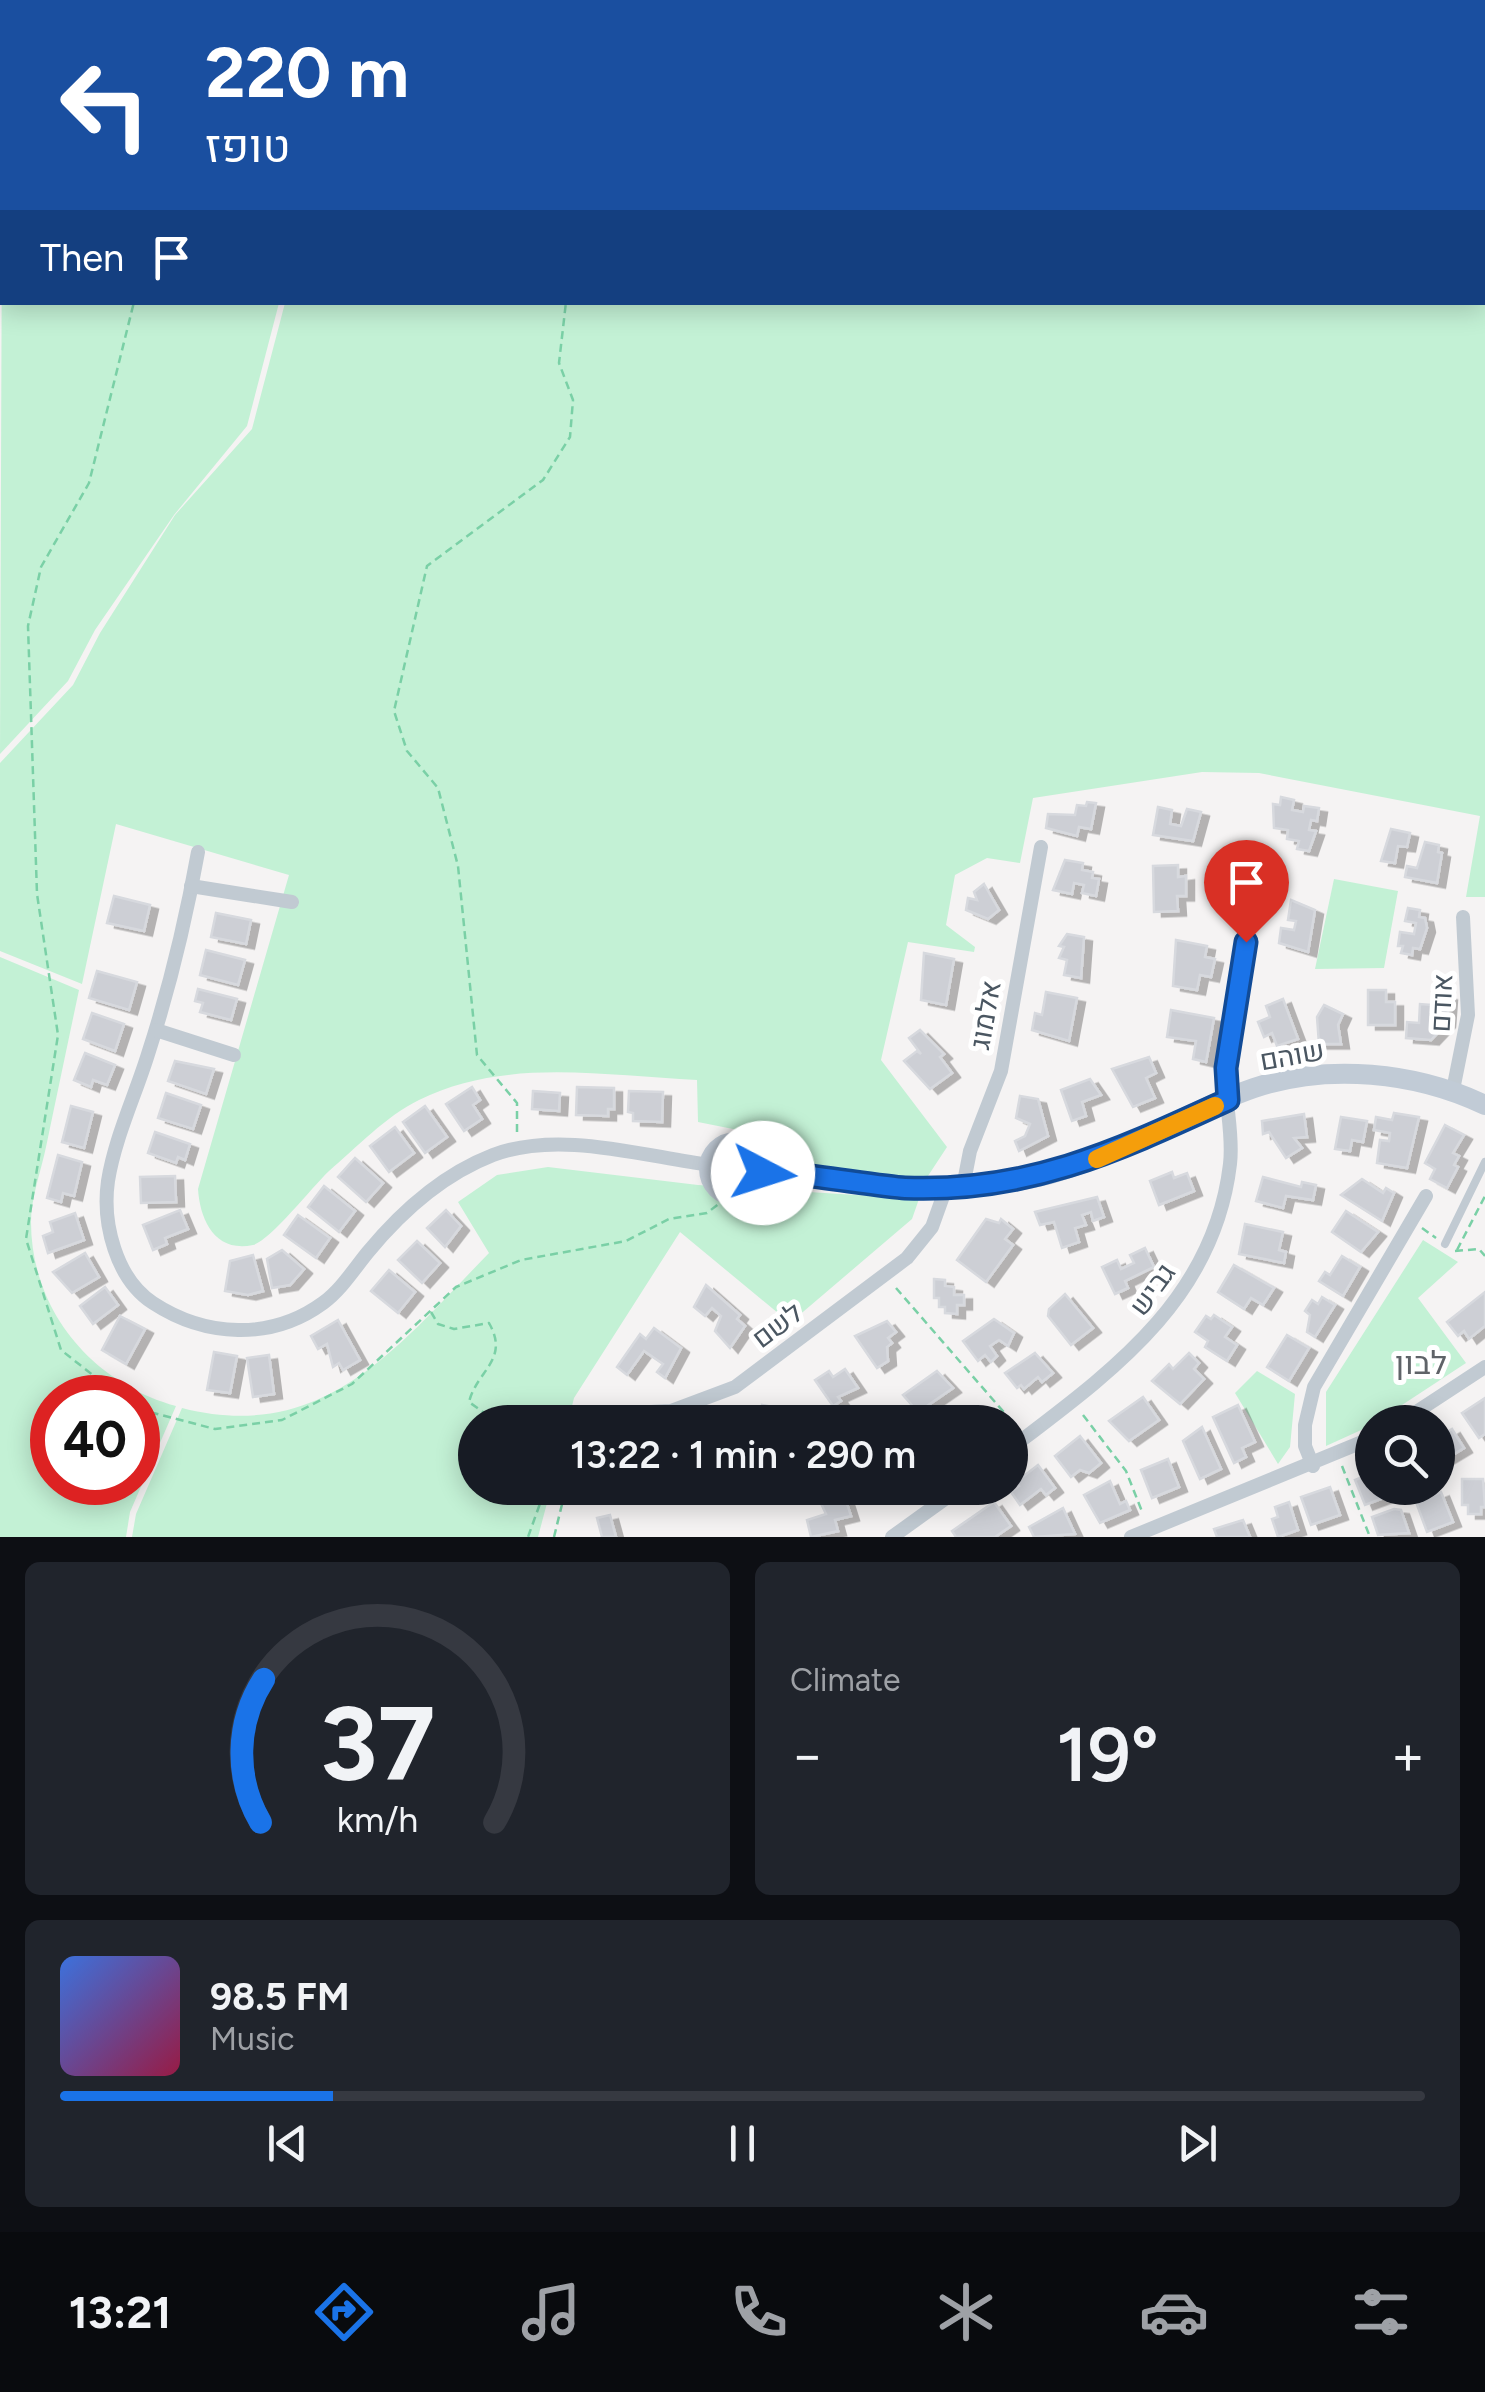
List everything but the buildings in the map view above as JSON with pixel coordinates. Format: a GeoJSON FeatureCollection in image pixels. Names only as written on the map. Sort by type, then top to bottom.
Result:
{"type":"FeatureCollection","features":[{"type":"Feature","properties":{"kind":"street","name":"אלמוג"},"geometry":{"type":"LineString","coordinates":[[955,1188],[1001,1071],[1041,847]]}},
{"type":"Feature","properties":{"kind":"street"},"geometry":{"type":"LineString","coordinates":[[198,852],[156,1030],[108,1183],[109,1231],[123,1270],[147,1300],[179,1320],[215,1330],[253,1330],[291,1322],[325,1302],[422,1198],[467,1167],[515,1148],[562,1146],[710,1165]]}},
{"type":"Feature","properties":{"kind":"street","name":"גביש"},"geometry":{"type":"LineString","coordinates":[[1028,1435],[1149,1336],[1193,1279],[1208,1249],[1227,1189],[1232,1128],[1227,1060],[1260,863]]}},
{"type":"Feature","properties":{"kind":"street"},"geometry":{"type":"LineString","coordinates":[[192,886],[292,902]]}},
{"type":"Feature","properties":{"kind":"street","name":"אודם"},"geometry":{"type":"LineString","coordinates":[[1453,1090],[1468,1015],[1464,917]]}},
{"type":"Feature","properties":{"kind":"street"},"geometry":{"type":"LineString","coordinates":[[156,1030],[234,1055]]}},
{"type":"Feature","properties":{"kind":"street","name":"שוהם"},"geometry":{"type":"LineString","coordinates":[[763,1170],[868,1186],[955,1188],[1012,1182],[1089,1162],[1255,1088],[1338,1074],[1418,1082],[1453,1090],[1485,1106]]}},
{"type":"Feature","properties":{"kind":"street"},"geometry":{"type":"LineString","coordinates":[[738,1142],[754,1149],[763,1170],[754,1188],[730,1195],[715,1185],[710,1165],[721,1146],[738,1142]]}},
{"type":"Feature","properties":{"kind":"street","name":"לשם"},"geometry":{"type":"LineString","coordinates":[[685,1405],[720,1395],[885,1275],[928,1234],[955,1188]]}},
{"type":"Feature","properties":{"kind":"street"},"geometry":{"type":"LineString","coordinates":[[1314,1466],[1305,1446],[1304,1425],[1314,1387],[1426,1196]]}},
{"type":"Feature","properties":{"kind":"street"},"geometry":{"type":"LineString","coordinates":[[1426,1405],[1485,1366]]}},
{"type":"Feature","properties":{"kind":"street"},"geometry":{"type":"LineString","coordinates":[[1131,1537],[1355,1446]]}},
{"type":"Feature","properties":{"kind":"street"},"geometry":{"type":"LineString","coordinates":[[892,1537],[936,1505]]}},
{"type":"Feature","properties":{"kind":"lane"},"geometry":{"type":"LineString","coordinates":[[1445,1244],[1485,1162]]}},
{"type":"Feature","properties":{"kind":"path"},"geometry":{"type":"LineString","coordinates":[[93,1375],[62,1350],[26,1238],[58,1036],[37,894],[28,626],[41,566],[88,484],[133,305]]}},
{"type":"Feature","properties":{"kind":"path"},"geometry":{"type":"LineString","coordinates":[[515,1148],[517,1104],[478,1055],[458,866],[438,788],[407,751],[394,711],[427,566],[543,480],[570,438],[572,400],[559,362],[566,305]]}},
{"type":"Feature","properties":{"kind":"path"},"geometry":{"type":"LineString","coordinates":[[160,1414],[215,1428],[282,1420],[352,1384],[456,1287],[521,1260],[626,1240],[669,1219],[707,1214],[730,1195]]}},
{"type":"Feature","properties":{"kind":"path"},"geometry":{"type":"LineString","coordinates":[[1456,1252],[1485,1196]]}},
{"type":"Feature","properties":{"kind":"path"},"geometry":{"type":"LineString","coordinates":[[885,1275],[998,1405]]}},
{"type":"Feature","properties":{"kind":"path"},"geometry":{"type":"LineString","coordinates":[[430,1311],[438,1324],[454,1329],[489,1323],[493,1330],[499,1351],[491,1369],[474,1383],[469,1402],[473,1405]]}},
{"type":"Feature","properties":{"kind":"path"},"geometry":{"type":"LineString","coordinates":[[1072,1402],[1126,1471],[1149,1528]]}},
{"type":"Feature","properties":{"kind":"path"},"geometry":{"type":"LineString","coordinates":[[1338,1455],[1370,1537]]}},
{"type":"Feature","properties":{"kind":"path"},"geometry":{"type":"LineString","coordinates":[[528,1537],[539,1505]]}},
{"type":"Feature","properties":{"kind":"path"},"geometry":{"type":"LineString","coordinates":[[554,1537],[562,1505]]}},
{"type":"Feature","properties":{"kind":"green space"},"geometry":{"type":"Polygon","coordinates":[[[2,305],[278,305],[247,426],[174,515],[95,630],[68,681],[0,754],[2,305]]]}},
{"type":"Feature","properties":{"kind":"green space"},"geometry":{"type":"Polygon","coordinates":[[[284,305],[1485,305],[1485,897],[1466,897],[1480,816],[1259,773],[1202,772],[1033,798],[1020,863],[987,858],[955,875],[946,925],[975,947],[974,952],[908,942],[881,1060],[947,1147],[924,1182],[795,1165],[753,1133],[698,1122],[697,1080],[591,1073],[520,1074],[452,1087],[407,1107],[329,1171],[260,1241],[253,1245],[229,1244],[219,1239],[206,1222],[198,1189],[289,875],[116,824],[82,984],[0,951],[0,763],[73,685],[100,633],[175,515],[252,429],[284,305]]]}},
{"type":"Feature","properties":{"kind":"green space"},"geometry":{"type":"Polygon","coordinates":[[[1334,879],[1398,891],[1384,968],[1315,969],[1334,879]]]}},
{"type":"Feature","properties":{"kind":"green space"},"geometry":{"type":"Polygon","coordinates":[[[0,957],[79,990],[31,1222],[42,1285],[55,1313],[72,1338],[111,1375],[30,1375],[30,1505],[133,1505],[126,1537],[0,1537],[0,957]]]}},
{"type":"Feature","properties":{"kind":"green space"},"geometry":{"type":"Polygon","coordinates":[[[548,1167],[698,1185],[919,1199],[912,1219],[790,1323],[680,1232],[572,1405],[458,1405],[458,1505],[546,1505],[538,1537],[132,1537],[140,1505],[160,1505],[160,1459],[182,1408],[233,1416],[278,1412],[319,1399],[356,1378],[424,1321],[489,1253],[458,1202],[497,1175],[548,1167]]]}},
{"type":"Feature","properties":{"kind":"green space"},"geometry":{"type":"Polygon","coordinates":[[[1423,1240],[1458,1262],[1418,1298],[1466,1363],[1402,1405],[1355,1405],[1355,1433],[1326,1446],[1326,1392],[1423,1240]]]}},
{"type":"Feature","properties":{"kind":"green space"},"geometry":{"type":"Polygon","coordinates":[[[1257,1371],[1295,1394],[1290,1447],[1278,1464],[1235,1393],[1257,1371]]]}},
{"type":"Feature","properties":{"kind":"green space"},"geometry":{"type":"Polygon","coordinates":[[[160,1400],[176,1406],[160,1443],[160,1400]]]}},
{"type":"Feature","properties":{"kind":"slow traffic"},"geometry":{"type":"LineString","coordinates":[[1097,1159],[1215,1106]]}},
{"type":"Feature","properties":{"kind":"district","name":"לבון"},"geometry":{"type":"Point","coordinates":[1421,1363]}},
{"type":"Feature","properties":{"kind":"route"},"geometry":{"type":"LineString","coordinates":[[763,1173],[902,1188],[1012,1182],[1089,1162],[1228,1100],[1226,1068],[1246,942]]}}]}
